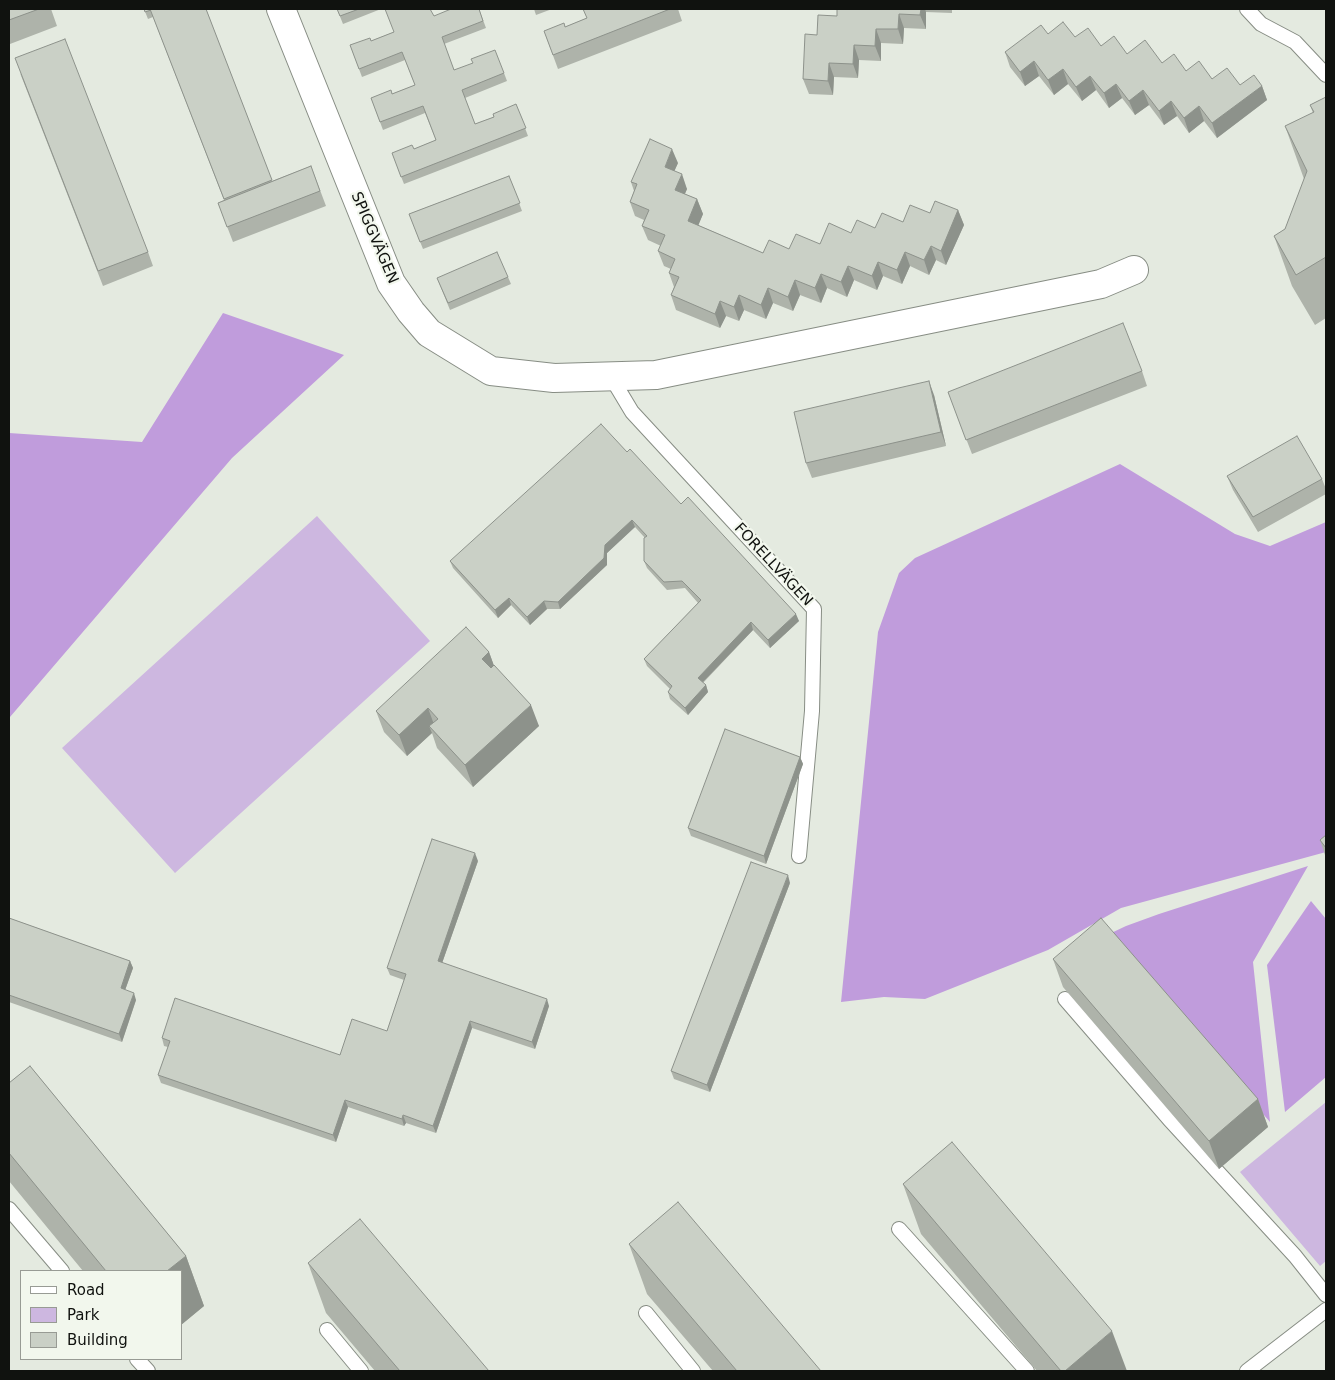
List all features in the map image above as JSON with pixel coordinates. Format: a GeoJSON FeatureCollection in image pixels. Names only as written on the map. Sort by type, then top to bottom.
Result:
{"type":"FeatureCollection","features":[{"type":"Feature","properties":{"kind":"street","name":"SPIGGVÄGEN"},"geometry":{"type":"LineString","coordinates":[[281,9],[391,283],[411,312],[429,332],[491,371],[554,378],[656,375],[1101,284],[1134,270]]}},
{"type":"Feature","properties":{"kind":"lane"},"geometry":{"type":"LineString","coordinates":[[1248,9],[1260,24],[1295,42],[1326,75]]}},
{"type":"Feature","properties":{"kind":"lane","name":"FORELLVÄGEN"},"geometry":{"type":"LineString","coordinates":[[611,377],[632,412],[814,609],[812,711],[799,856]]}},
{"type":"Feature","properties":{"kind":"lane"},"geometry":{"type":"LineString","coordinates":[[1065,999],[1169,1119],[1295,1256],[1326,1295]]}},
{"type":"Feature","properties":{"kind":"lane"},"geometry":{"type":"LineString","coordinates":[[9,1209],[61,1270]]}},
{"type":"Feature","properties":{"kind":"lane"},"geometry":{"type":"LineString","coordinates":[[899,1229],[1027,1371]]}},
{"type":"Feature","properties":{"kind":"lane"},"geometry":{"type":"LineString","coordinates":[[1247,1371],[1326,1310]]}},
{"type":"Feature","properties":{"kind":"lane"},"geometry":{"type":"LineString","coordinates":[[646,1313],[693,1371]]}},
{"type":"Feature","properties":{"kind":"lane"},"geometry":{"type":"LineString","coordinates":[[327,1330],[361,1371]]}},
{"type":"Feature","properties":{"kind":"lane"},"geometry":{"type":"LineString","coordinates":[[139,1360],[148,1371]]}},
{"type":"Feature","properties":{"kind":"green space"},"geometry":{"type":"Polygon","coordinates":[[[317,516],[430,641],[175,873],[62,748],[317,516]]]}},
{"type":"Feature","properties":{"kind":"green space"},"geometry":{"type":"Polygon","coordinates":[[[1326,1102],[1326,1261],[1320,1266],[1240,1172],[1326,1102]]]}},
{"type":"Feature","properties":{"kind":"shaded area"},"geometry":{"type":"Polygon","coordinates":[[[223,313],[344,355],[232,458],[9,720],[9,433],[142,442],[223,313]]]}},
{"type":"Feature","properties":{"kind":"shaded area"},"geometry":{"type":"Polygon","coordinates":[[[1120,464],[1235,534],[1270,546],[1326,522],[1326,852],[1121,908],[1048,950],[925,999],[884,997],[841,1002],[878,632],[899,573],[915,558],[1120,464]]]}},
{"type":"Feature","properties":{"kind":"shaded area"},"geometry":{"type":"Polygon","coordinates":[[[1308,866],[1253,962],[1270,1122],[1107,935],[1159,914],[1308,866]]]}},
{"type":"Feature","properties":{"kind":"shaded area"},"geometry":{"type":"Polygon","coordinates":[[[1311,901],[1326,919],[1326,1077],[1285,1112],[1267,965],[1311,901]]]}},
{"type":"Feature","properties":{"kind":"building"},"geometry":{"type":"Polygon","coordinates":[[[9,9],[39,9],[9,20],[9,9]]]}},
{"type":"Feature","properties":{"kind":"building"},"geometry":{"type":"Polygon","coordinates":[[[150,9],[206,9],[272,180],[224,199],[150,9]]]}},
{"type":"Feature","properties":{"kind":"building"},"geometry":{"type":"Polygon","coordinates":[[[337,9],[359,9],[340,16],[337,9]]]}},
{"type":"Feature","properties":{"kind":"building"},"geometry":{"type":"Polygon","coordinates":[[[385,9],[430,9],[434,16],[451,9],[479,9],[483,21],[442,37],[454,70],[473,63],[471,59],[495,50],[504,73],[462,90],[475,124],[494,117],[493,114],[516,104],[526,128],[401,177],[392,153],[412,145],[414,149],[436,140],[423,106],[380,122],[371,98],[391,90],[392,94],[415,85],[402,52],[359,69],[350,45],[370,38],[371,41],[394,32],[385,9]]]}},
{"type":"Feature","properties":{"kind":"building"},"geometry":{"type":"Polygon","coordinates":[[[583,9],[670,9],[553,55],[544,31],[564,23],[565,27],[587,18],[583,9]]]}},
{"type":"Feature","properties":{"kind":"building"},"geometry":{"type":"Polygon","coordinates":[[[837,9],[921,9],[920,15],[899,14],[898,29],[876,29],[875,46],[854,45],[853,64],[829,63],[828,81],[803,79],[805,34],[817,35],[818,15],[837,16],[837,9]]]}},
{"type":"Feature","properties":{"kind":"building"},"geometry":{"type":"Polygon","coordinates":[[[1063,22],[1075,37],[1088,28],[1101,46],[1114,36],[1127,54],[1145,40],[1162,63],[1174,54],[1186,71],[1199,61],[1212,79],[1227,68],[1240,85],[1254,75],[1262,86],[1212,123],[1199,106],[1184,118],[1171,101],[1159,111],[1143,90],[1129,101],[1116,84],[1104,93],[1090,76],[1076,87],[1063,69],[1048,80],[1034,61],[1020,72],[1005,52],[1041,25],[1048,34],[1063,22]]]}},
{"type":"Feature","properties":{"kind":"building"},"geometry":{"type":"Polygon","coordinates":[[[65,39],[148,252],[98,271],[15,58],[65,39]]]}},
{"type":"Feature","properties":{"kind":"building"},"geometry":{"type":"Polygon","coordinates":[[[1326,97],[1326,257],[1296,275],[1274,236],[1285,229],[1307,171],[1285,126],[1314,112],[1310,105],[1326,97]]]}},
{"type":"Feature","properties":{"kind":"building"},"geometry":{"type":"Polygon","coordinates":[[[650,139],[672,149],[665,167],[682,174],[675,190],[697,199],[688,221],[763,253],[769,240],[789,249],[796,234],[820,244],[829,223],[851,233],[857,220],[875,228],[882,213],[903,222],[910,205],[930,213],[935,201],[958,210],[941,251],[931,246],[924,260],[905,252],[897,270],[878,262],[872,276],[848,266],[841,282],[821,274],[815,288],[795,280],[788,297],[768,288],[761,305],[739,295],[734,307],[720,301],[715,314],[671,295],[679,277],[669,273],[675,259],[658,251],[665,235],[642,226],[649,210],[630,202],[637,184],[631,182],[650,139]]]}},
{"type":"Feature","properties":{"kind":"building"},"geometry":{"type":"Polygon","coordinates":[[[311,166],[320,191],[227,227],[218,203],[311,166]]]}},
{"type":"Feature","properties":{"kind":"building"},"geometry":{"type":"Polygon","coordinates":[[[509,176],[520,203],[420,242],[409,214],[509,176]]]}},
{"type":"Feature","properties":{"kind":"building"},"geometry":{"type":"Polygon","coordinates":[[[497,252],[508,277],[448,303],[437,278],[497,252]]]}},
{"type":"Feature","properties":{"kind":"building"},"geometry":{"type":"Polygon","coordinates":[[[1123,323],[1142,371],[966,440],[948,392],[1123,323]]]}},
{"type":"Feature","properties":{"kind":"building"},"geometry":{"type":"Polygon","coordinates":[[[929,381],[941,432],[806,463],[794,412],[929,381]]]}},
{"type":"Feature","properties":{"kind":"building"},"geometry":{"type":"Polygon","coordinates":[[[601,424],[627,452],[630,449],[681,504],[688,497],[796,614],[768,640],[751,622],[698,678],[706,685],[685,708],[668,692],[672,686],[644,659],[701,600],[682,581],[664,582],[644,561],[644,538],[647,536],[632,520],[605,545],[604,558],[558,602],[544,601],[527,617],[509,598],[495,610],[450,561],[601,424]]]}},
{"type":"Feature","properties":{"kind":"building"},"geometry":{"type":"Polygon","coordinates":[[[1297,436],[1322,479],[1253,517],[1227,476],[1297,436]]]}},
{"type":"Feature","properties":{"kind":"building"},"geometry":{"type":"Polygon","coordinates":[[[466,627],[489,652],[482,659],[491,668],[494,665],[531,705],[465,765],[429,726],[438,719],[428,708],[399,735],[376,711],[466,627]]]}},
{"type":"Feature","properties":{"kind":"building"},"geometry":{"type":"Polygon","coordinates":[[[725,729],[800,757],[764,856],[688,828],[725,729]]]}},
{"type":"Feature","properties":{"kind":"building"},"geometry":{"type":"Polygon","coordinates":[[[1326,835],[1326,848],[1320,840],[1326,835]]]}},
{"type":"Feature","properties":{"kind":"building"},"geometry":{"type":"Polygon","coordinates":[[[432,839],[475,853],[438,961],[547,999],[532,1042],[470,1021],[433,1126],[403,1115],[402,1119],[345,1100],[333,1135],[158,1075],[170,1041],[162,1038],[175,998],[340,1055],[352,1019],[387,1031],[406,974],[387,968],[432,839]]]}},
{"type":"Feature","properties":{"kind":"building"},"geometry":{"type":"Polygon","coordinates":[[[751,862],[788,875],[707,1085],[671,1071],[751,862]]]}},
{"type":"Feature","properties":{"kind":"building"},"geometry":{"type":"Polygon","coordinates":[[[9,918],[130,961],[121,988],[134,993],[119,1034],[9,995],[9,918]]]}},
{"type":"Feature","properties":{"kind":"building"},"geometry":{"type":"Polygon","coordinates":[[[1101,918],[1258,1099],[1209,1141],[1053,959],[1101,918]]]}},
{"type":"Feature","properties":{"kind":"building"},"geometry":{"type":"Polygon","coordinates":[[[30,1066],[186,1256],[168,1270],[105,1270],[9,1153],[9,1083],[30,1066]]]}},
{"type":"Feature","properties":{"kind":"building"},"geometry":{"type":"Polygon","coordinates":[[[952,1142],[1112,1331],[1065,1371],[1061,1371],[903,1184],[952,1142]]]}},
{"type":"Feature","properties":{"kind":"building"},"geometry":{"type":"Polygon","coordinates":[[[678,1202],[821,1371],[737,1371],[629,1244],[678,1202]]]}},
{"type":"Feature","properties":{"kind":"building"},"geometry":{"type":"Polygon","coordinates":[[[360,1219],[489,1371],[400,1371],[308,1263],[360,1219]]]}}]}
